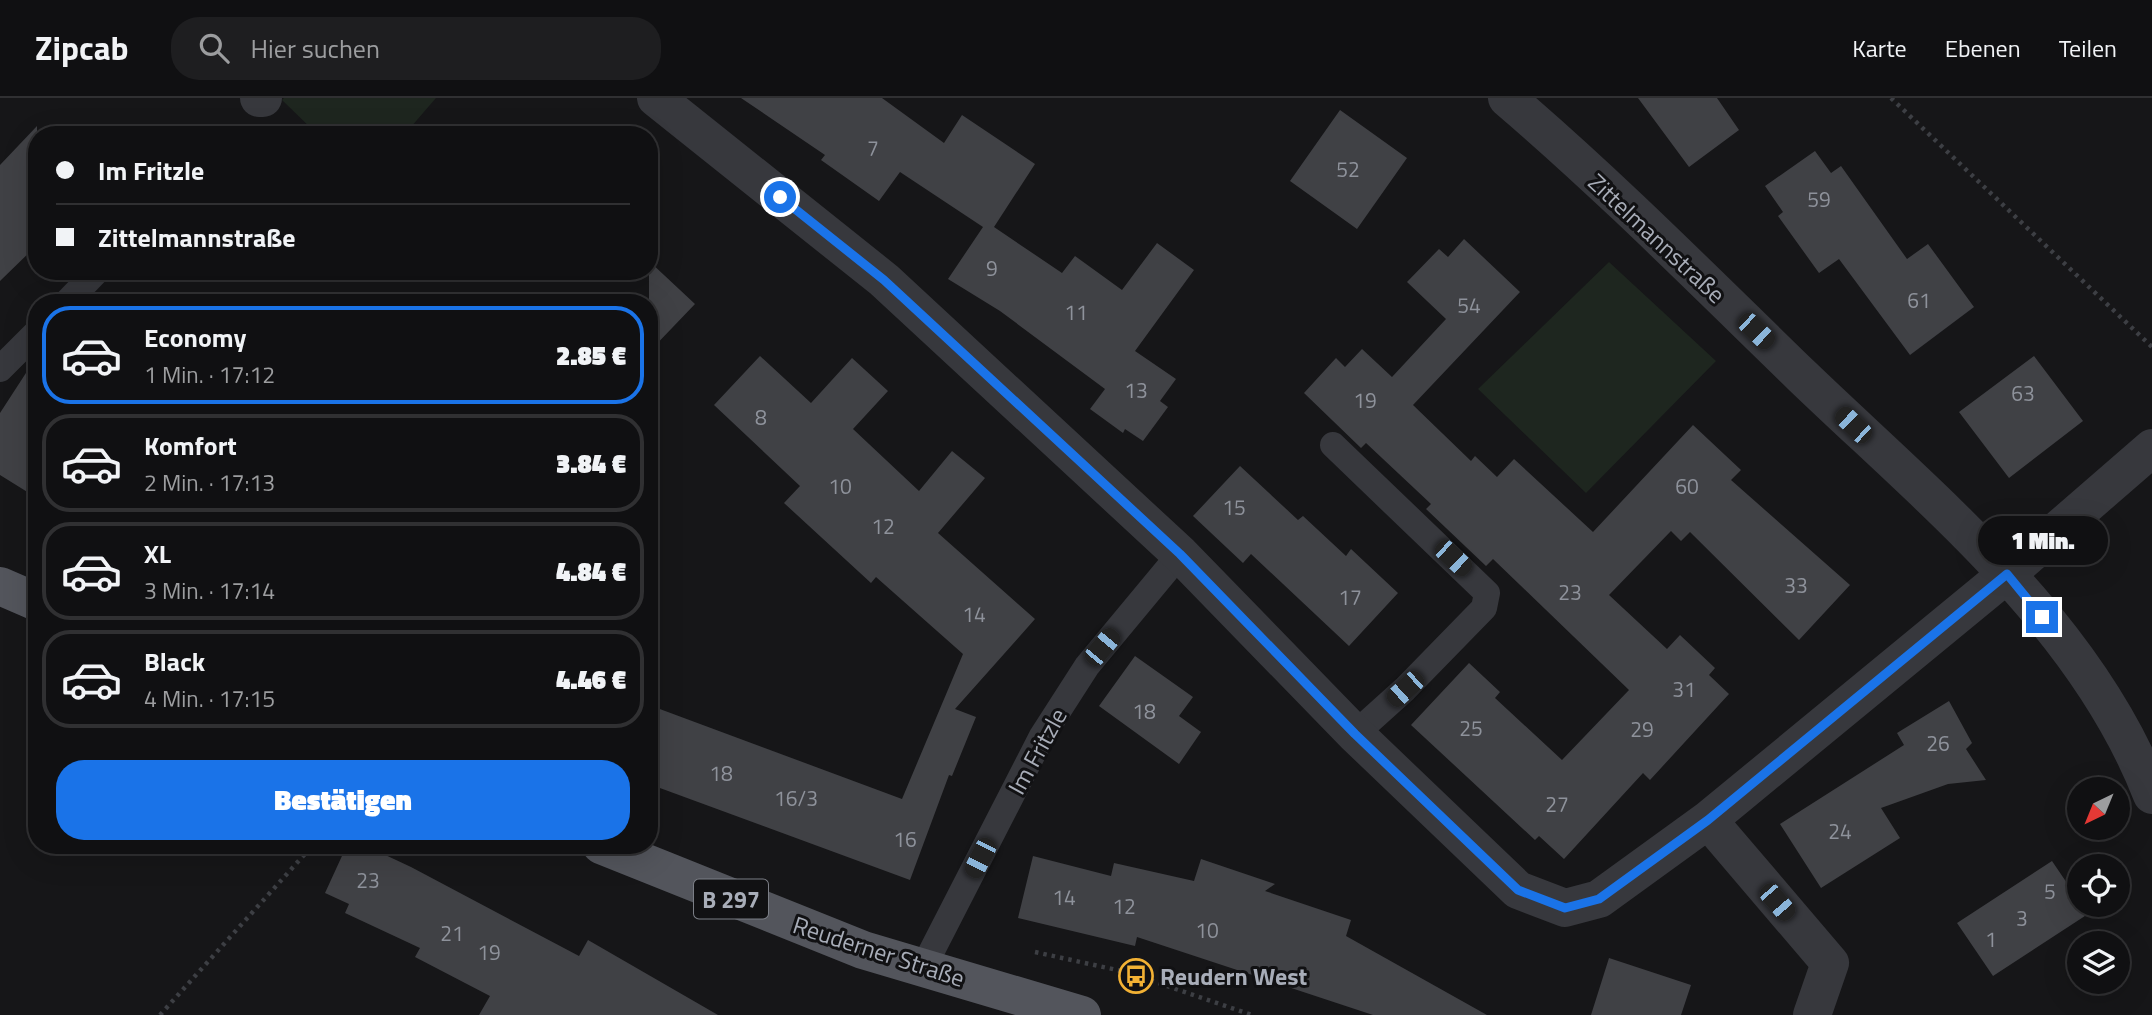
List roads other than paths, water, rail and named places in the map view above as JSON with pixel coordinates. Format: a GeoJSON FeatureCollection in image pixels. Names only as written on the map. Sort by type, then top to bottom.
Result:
{"type":"FeatureCollection","features":[{"type":"Feature","properties":{"kind":"main road"},"geometry":{"type":"LineString","coordinates":[[0,586],[28,598]]}},
{"type":"Feature","properties":{"kind":"main road","name":"Reuderner Straße"},"geometry":{"type":"LineString","coordinates":[[623,854],[863,950],[1082,1015]]}},
{"type":"Feature","properties":{"kind":"street"},"geometry":{"type":"LineString","coordinates":[[656,98],[884,280],[1180,554],[1355,734],[1518,890],[1565,908],[1599,899],[1708,820],[2007,574],[2152,448]]}},
{"type":"Feature","properties":{"kind":"street","name":"Zittelmannstraße"},"geometry":{"type":"LineString","coordinates":[[1507,98],[1640,220],[2007,574],[2077,661],[2135,751],[2152,795]]}},
{"type":"Feature","properties":{"kind":"street"},"geometry":{"type":"LineString","coordinates":[[1708,820],[1830,963],[1812,1015]]}},
{"type":"Feature","properties":{"kind":"lane"},"geometry":{"type":"LineString","coordinates":[[75,294],[88,280]]}},
{"type":"Feature","properties":{"kind":"lane"},"geometry":{"type":"LineString","coordinates":[[0,369],[28,341]]}},
{"type":"Feature","properties":{"kind":"lane"},"geometry":{"type":"LineString","coordinates":[[1333,445],[1486,593],[1484,608],[1405,689],[1355,734]]}},
{"type":"Feature","properties":{"kind":"lane","name":"Im Fritzle"},"geometry":{"type":"LineString","coordinates":[[923,968],[1042,736],[1087,666],[1180,554]]}},
{"type":"Feature","properties":{"kind":"place","name":"Reudern West"},"geometry":{"type":"Point","coordinates":[1136,976]}}]}
